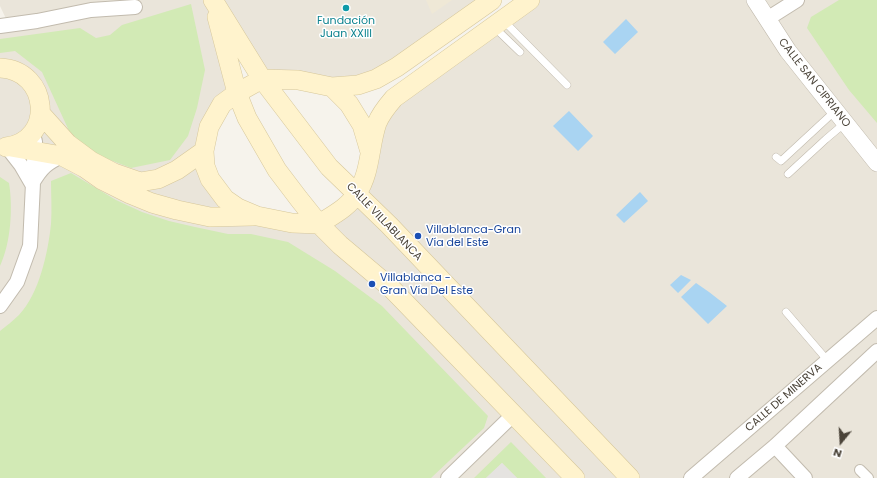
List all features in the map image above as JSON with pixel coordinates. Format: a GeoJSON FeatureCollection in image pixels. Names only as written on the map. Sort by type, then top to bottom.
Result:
{"type":"FeatureCollection","features":[{"type":"Feature","properties":{"kind":"main road","name":"CALLE VILLABLANCA"},"geometry":{"type":"LineString","coordinates":[[213,0],[262,79],[329,167],[357,194],[630,478]]}},
{"type":"Feature","properties":{"kind":"main road"},"geometry":{"type":"LineString","coordinates":[[213,0],[237,93],[247,118],[277,170],[319,224],[390,288],[575,478]]}},
{"type":"Feature","properties":{"kind":"main road"},"geometry":{"type":"LineString","coordinates":[[492,0],[397,67],[376,79],[358,85],[332,87],[298,80],[262,79],[237,93],[222,104],[210,127],[204,151],[205,166],[210,179],[224,199],[238,208],[257,216],[292,223],[319,224],[346,207],[357,194],[366,173],[377,123],[394,98],[530,0]]}},
{"type":"Feature","properties":{"kind":"main road"},"geometry":{"type":"LineString","coordinates":[[0,68],[12,70],[23,75],[31,82],[40,102],[38,120],[25,139],[21,143],[6,147]]}},
{"type":"Feature","properties":{"kind":"main road"},"geometry":{"type":"LineString","coordinates":[[332,87],[349,104],[362,125],[370,152]]}},
{"type":"Feature","properties":{"kind":"main road"},"geometry":{"type":"LineString","coordinates":[[38,120],[91,161],[114,173],[140,182],[158,179],[177,170],[204,151]]}},
{"type":"Feature","properties":{"kind":"main road"},"geometry":{"type":"LineString","coordinates":[[6,147],[34,150],[62,156],[85,168],[102,180],[152,203],[195,215],[210,217],[257,216]]}},
{"type":"Feature","properties":{"kind":"street","name":"CALLE SAN CIPRIANO"},"geometry":{"type":"LineString","coordinates":[[755,0],[788,51],[877,163]]}},
{"type":"Feature","properties":{"kind":"street"},"geometry":{"type":"LineString","coordinates":[[767,19],[797,0]]}},
{"type":"Feature","properties":{"kind":"street"},"geometry":{"type":"LineString","coordinates":[[0,26],[37,21],[91,10],[135,7]]}},
{"type":"Feature","properties":{"kind":"street"},"geometry":{"type":"LineString","coordinates":[[0,306],[17,282],[30,246],[34,150],[38,120]]}},
{"type":"Feature","properties":{"kind":"street"},"geometry":{"type":"LineString","coordinates":[[6,147],[21,165],[32,184]]}},
{"type":"Feature","properties":{"kind":"street"},"geometry":{"type":"LineString","coordinates":[[32,184],[41,170],[49,162],[62,156]]}},
{"type":"Feature","properties":{"kind":"street","name":"CALLE DE MINERVA"},"geometry":{"type":"LineString","coordinates":[[691,478],[877,318]]}},
{"type":"Feature","properties":{"kind":"street"},"geometry":{"type":"LineString","coordinates":[[737,478],[877,351]]}},
{"type":"Feature","properties":{"kind":"street"},"geometry":{"type":"LineString","coordinates":[[448,478],[514,414]]}},
{"type":"Feature","properties":{"kind":"street"},"geometry":{"type":"LineString","coordinates":[[774,446],[805,478]]}},
{"type":"Feature","properties":{"kind":"street"},"geometry":{"type":"LineString","coordinates":[[860,470],[868,478]]}},
{"type":"Feature","properties":{"kind":"lane"},"geometry":{"type":"LineString","coordinates":[[498,23],[520,52]]}},
{"type":"Feature","properties":{"kind":"lane"},"geometry":{"type":"LineString","coordinates":[[498,23],[567,85]]}},
{"type":"Feature","properties":{"kind":"lane"},"geometry":{"type":"LineString","coordinates":[[776,157],[781,161],[840,117]]}},
{"type":"Feature","properties":{"kind":"lane"},"geometry":{"type":"LineString","coordinates":[[788,174],[826,139],[840,117]]}},
{"type":"Feature","properties":{"kind":"lane"},"geometry":{"type":"LineString","coordinates":[[786,312],[828,361]]}},
{"type":"Feature","properties":{"kind":"shaded area"},"geometry":{"type":"Polygon","coordinates":[[[0,0],[212,0],[237,93],[216,114],[210,179],[275,221],[346,207],[377,123],[530,0],[877,0],[877,478],[0,478],[0,26],[9,25],[0,6],[0,0]]]}},
{"type":"Feature","properties":{"kind":"shaded area"},"geometry":{"type":"Polygon","coordinates":[[[213,0],[492,0],[376,79],[262,79],[213,0]]]}},
{"type":"Feature","properties":{"kind":"shaded area"},"geometry":{"type":"Polygon","coordinates":[[[426,0],[452,0],[432,14],[426,0]]]}},
{"type":"Feature","properties":{"kind":"shaded area"},"geometry":{"type":"Polygon","coordinates":[[[502,463],[517,478],[486,478],[502,463]]]}},
{"type":"Feature","properties":{"kind":"green space"},"geometry":{"type":"Polygon","coordinates":[[[839,0],[877,0],[877,123],[849,90],[807,28],[811,17],[839,0]]]}},
{"type":"Feature","properties":{"kind":"green space"},"geometry":{"type":"Polygon","coordinates":[[[191,4],[205,70],[197,108],[188,136],[170,160],[131,168],[97,155],[70,133],[42,72],[15,51],[0,53],[0,39],[80,28],[96,38],[110,35],[122,25],[191,4]]]}},
{"type":"Feature","properties":{"kind":"green space"},"geometry":{"type":"Polygon","coordinates":[[[71,173],[116,200],[142,212],[169,221],[228,234],[251,234],[288,242],[335,271],[382,306],[488,416],[484,428],[431,478],[0,478],[0,331],[19,315],[32,296],[37,285],[48,248],[51,224],[51,181],[71,173]]]}},
{"type":"Feature","properties":{"kind":"green space"},"geometry":{"type":"Polygon","coordinates":[[[0,177],[9,183],[11,214],[7,247],[0,266],[0,177]]]}},
{"type":"Feature","properties":{"kind":"green space"},"geometry":{"type":"Polygon","coordinates":[[[511,442],[546,478],[517,478],[502,463],[486,478],[474,478],[511,442]]]}},
{"type":"Feature","properties":{"kind":"water"},"geometry":{"type":"Polygon","coordinates":[[[626,19],[638,32],[615,54],[603,42],[626,19]]]}},
{"type":"Feature","properties":{"kind":"water"},"geometry":{"type":"Polygon","coordinates":[[[569,111],[593,136],[578,151],[553,126],[569,111]]]}},
{"type":"Feature","properties":{"kind":"water"},"geometry":{"type":"Polygon","coordinates":[[[640,192],[648,201],[624,223],[616,215],[640,192]]]}},
{"type":"Feature","properties":{"kind":"water"},"geometry":{"type":"Polygon","coordinates":[[[681,275],[691,280],[678,293],[670,285],[681,275]]]}},
{"type":"Feature","properties":{"kind":"water"},"geometry":{"type":"Polygon","coordinates":[[[696,283],[727,306],[708,324],[681,297],[696,283]]]}},
{"type":"Feature","properties":{"kind":"place","name":"Fundación Juan XXIII"},"geometry":{"type":"Point","coordinates":[346,8]}},
{"type":"Feature","properties":{"kind":"place","name":"Villablanca-Gran Vía del Este"},"geometry":{"type":"Point","coordinates":[418,236]}},
{"type":"Feature","properties":{"kind":"place","name":"Villablanca - Gran Vía Del Este"},"geometry":{"type":"Point","coordinates":[372,284]}}]}
